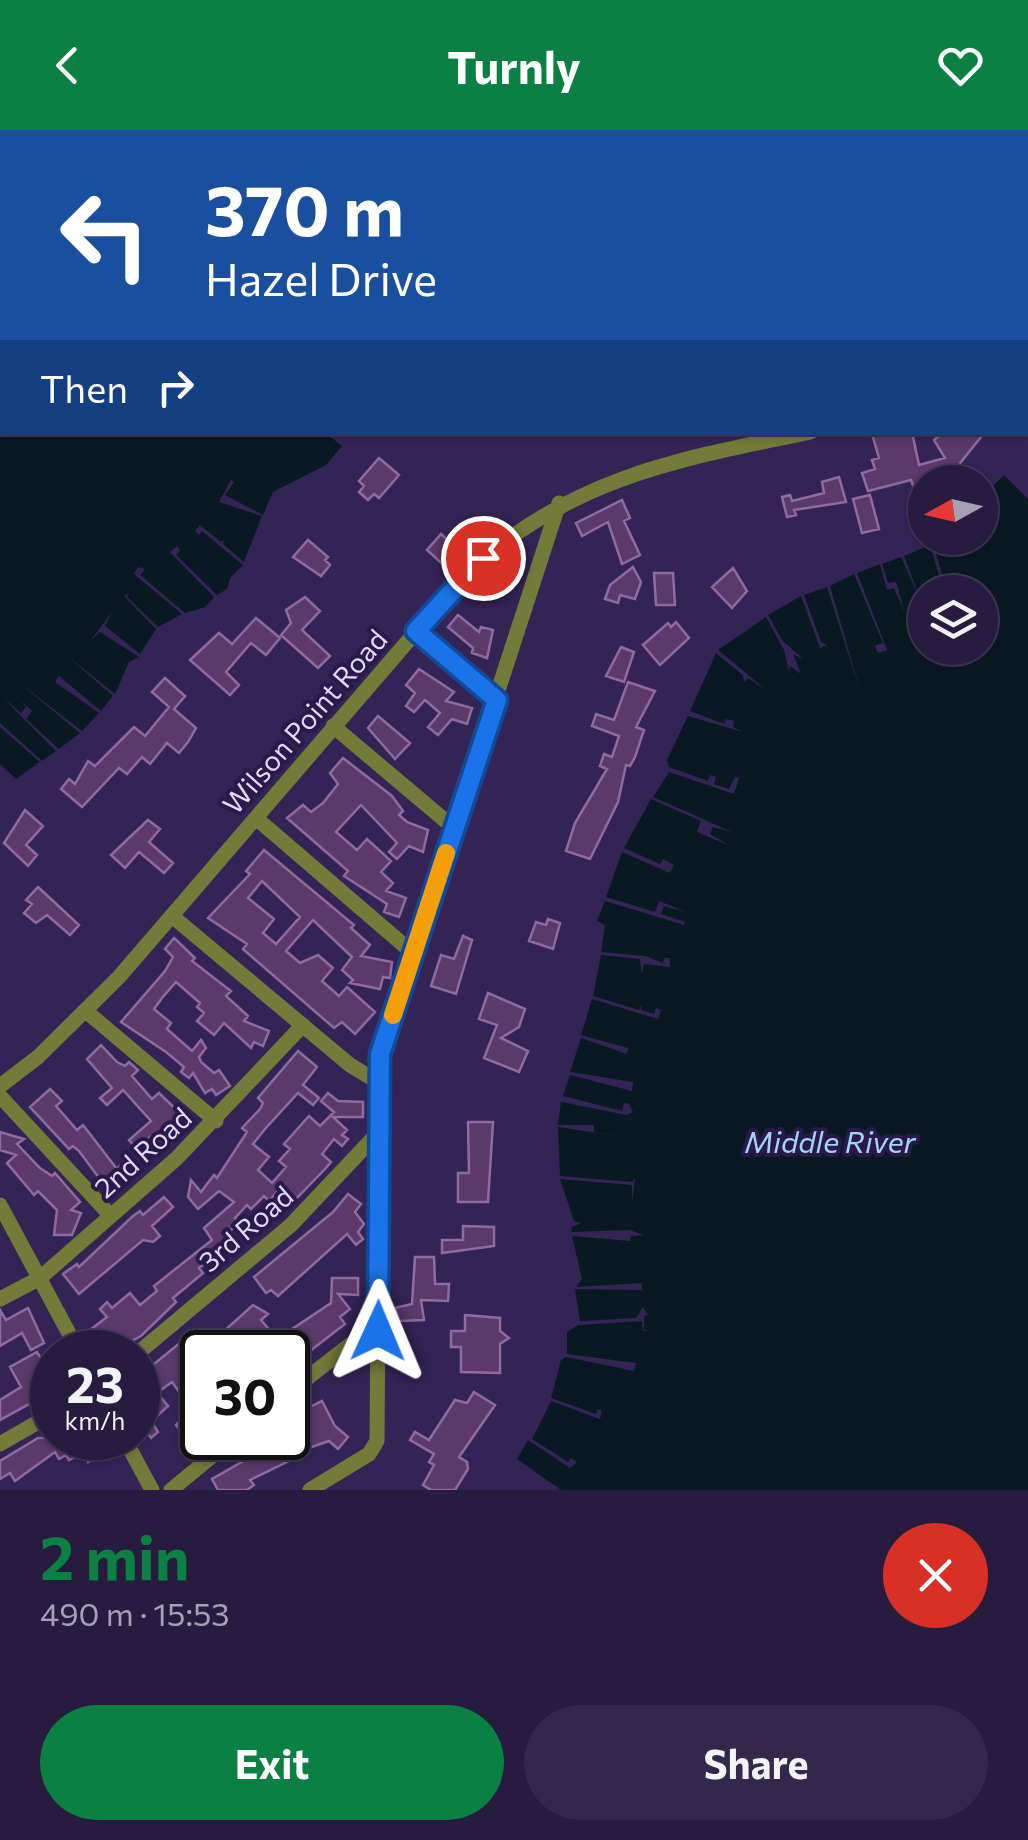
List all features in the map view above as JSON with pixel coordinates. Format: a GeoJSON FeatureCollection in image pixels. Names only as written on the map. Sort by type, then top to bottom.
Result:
{"type":"FeatureCollection","features":[{"type":"Feature","properties":{"kind":"street","name":"Wilson Point Road"},"geometry":{"type":"LineString","coordinates":[[0,1086],[87,1012],[483,558],[559,503],[630,476],[799,435]]}},
{"type":"Feature","properties":{"kind":"street"},"geometry":{"type":"LineString","coordinates":[[310,1490],[374,1449],[380,1054],[559,503]]}},
{"type":"Feature","properties":{"kind":"street"},"geometry":{"type":"LineString","coordinates":[[416,631],[497,700]]}},
{"type":"Feature","properties":{"kind":"street"},"geometry":{"type":"LineString","coordinates":[[333,726],[454,828]]}},
{"type":"Feature","properties":{"kind":"street"},"geometry":{"type":"LineString","coordinates":[[256,818],[414,954]]}},
{"type":"Feature","properties":{"kind":"street"},"geometry":{"type":"LineString","coordinates":[[172,916],[362,1075],[378,1082]]}},
{"type":"Feature","properties":{"kind":"street"},"geometry":{"type":"LineString","coordinates":[[87,1012],[216,1121]]}},
{"type":"Feature","properties":{"kind":"street","name":"2nd Road"},"geometry":{"type":"LineString","coordinates":[[0,1299],[40,1278],[216,1121],[302,1025]]}},
{"type":"Feature","properties":{"kind":"street"},"geometry":{"type":"LineString","coordinates":[[0,1096],[110,1215]]}},
{"type":"Feature","properties":{"kind":"street","name":"3rd Road"},"geometry":{"type":"LineString","coordinates":[[160,1335],[291,1225],[378,1133]]}},
{"type":"Feature","properties":{"kind":"street"},"geometry":{"type":"LineString","coordinates":[[0,1205],[68,1330]]}},
{"type":"Feature","properties":{"kind":"street"},"geometry":{"type":"LineString","coordinates":[[310,1376],[378,1323]]}},
{"type":"Feature","properties":{"kind":"street"},"geometry":{"type":"LineString","coordinates":[[0,1444],[30,1427]]}},
{"type":"Feature","properties":{"kind":"street"},"geometry":{"type":"LineString","coordinates":[[136,1460],[152,1490]]}},
{"type":"Feature","properties":{"kind":"street"},"geometry":{"type":"LineString","coordinates":[[172,1490],[208,1460]]}},
{"type":"Feature","properties":{"kind":"water"},"geometry":{"type":"Polygon","coordinates":[[[0,435],[328,435],[342,446],[326,465],[273,492],[263,515],[225,495],[234,482],[231,480],[219,502],[262,516],[244,562],[223,544],[224,540],[221,542],[200,525],[195,531],[199,535],[202,531],[243,565],[230,578],[227,589],[217,595],[176,555],[180,550],[177,546],[170,552],[214,597],[205,607],[185,613],[140,575],[145,569],[138,567],[134,574],[182,614],[158,627],[127,597],[129,593],[124,596],[156,629],[140,654],[105,626],[112,612],[90,641],[100,632],[139,657],[129,662],[115,694],[66,655],[113,696],[101,711],[59,676],[55,682],[99,713],[82,731],[17,681],[80,733],[59,749],[26,719],[32,711],[21,701],[26,707],[21,713],[4,699],[56,751],[42,761],[0,723],[0,435]]]}},
{"type":"Feature","properties":{"kind":"water","name":"Middle River"},"geometry":{"type":"Polygon","coordinates":[[[1004,475],[1028,499],[1028,1490],[561,1490],[517,1459],[528,1440],[570,1468],[577,1462],[571,1458],[568,1462],[532,1439],[551,1401],[600,1419],[602,1410],[598,1409],[596,1414],[551,1398],[561,1360],[566,1357],[634,1371],[636,1363],[567,1354],[567,1332],[578,1325],[642,1321],[643,1331],[651,1331],[644,1330],[644,1316],[648,1315],[643,1307],[636,1318],[580,1321],[575,1289],[642,1290],[642,1283],[576,1287],[582,1279],[572,1236],[630,1241],[631,1236],[644,1235],[630,1230],[571,1232],[572,1227],[581,1223],[574,1221],[560,1179],[632,1185],[632,1203],[635,1178],[632,1182],[560,1176],[558,1127],[631,1138],[594,1132],[594,1125],[558,1125],[561,1102],[627,1115],[633,1112],[629,1104],[624,1103],[622,1111],[563,1096],[570,1075],[632,1091],[633,1082],[570,1072],[581,1038],[627,1054],[628,1048],[581,1035],[592,999],[658,1019],[661,1010],[656,1008],[654,1014],[641,1010],[642,1004],[639,1010],[593,996],[601,955],[640,959],[642,975],[644,964],[670,967],[670,958],[664,958],[663,963],[645,956],[601,952],[605,925],[597,921],[605,901],[684,925],[685,922],[661,914],[664,906],[688,913],[659,901],[655,912],[606,897],[622,852],[670,873],[674,865],[663,859],[660,864],[624,848],[651,799],[701,821],[697,832],[728,845],[710,834],[713,827],[732,832],[653,797],[669,772],[734,794],[739,778],[735,777],[729,789],[714,784],[716,777],[710,775],[708,781],[669,767],[667,760],[688,716],[743,732],[733,727],[734,721],[726,719],[724,724],[690,711],[716,653],[743,675],[744,682],[748,678],[766,690],[718,650],[766,617],[784,650],[789,671],[790,666],[801,674],[793,654],[803,659],[782,640],[768,615],[801,596],[820,648],[827,645],[821,642],[804,595],[827,587],[861,694],[830,586],[854,574],[883,643],[875,646],[878,653],[887,650],[857,573],[880,564],[887,590],[894,588],[905,613],[896,582],[888,583],[882,564],[901,557],[909,575],[908,665],[998,665],[998,575],[942,575],[936,555],[998,555],[998,481],[1004,475]]]}},
{"type":"Feature","properties":{"kind":"water","name":"Middle River"},"geometry":{"type":"Polygon","coordinates":[[[933,555],[939,575],[911,575],[904,556],[933,555]]]}},
{"type":"Feature","properties":{"kind":"water"},"geometry":{"type":"Polygon","coordinates":[[[0,727],[40,762],[16,779],[0,764],[0,727]]]}},
{"type":"Feature","properties":{"kind":"building"},"geometry":{"type":"Polygon","coordinates":[[[872,435],[913,435],[919,465],[908,465],[908,481],[868,491],[862,473],[875,469],[872,460],[879,458],[872,435]]]}},
{"type":"Feature","properties":{"kind":"building"},"geometry":{"type":"Polygon","coordinates":[[[940,435],[983,435],[959,465],[919,465],[945,458],[934,440],[940,435]]]}},
{"type":"Feature","properties":{"kind":"building"},"geometry":{"type":"Polygon","coordinates":[[[379,458],[399,475],[379,498],[374,494],[368,500],[359,492],[364,486],[359,481],[379,458]]]}},
{"type":"Feature","properties":{"kind":"building"},"geometry":{"type":"Polygon","coordinates":[[[839,477],[846,502],[794,510],[796,515],[787,517],[782,497],[790,495],[792,501],[824,493],[822,482],[839,477]]]}},
{"type":"Feature","properties":{"kind":"building"},"geometry":{"type":"Polygon","coordinates":[[[870,495],[879,529],[862,533],[853,499],[870,495]]]}},
{"type":"Feature","properties":{"kind":"building"},"geometry":{"type":"Polygon","coordinates":[[[622,500],[630,518],[624,521],[640,555],[622,564],[608,522],[582,536],[576,523],[622,500]]]}},
{"type":"Feature","properties":{"kind":"building"},"geometry":{"type":"Polygon","coordinates":[[[441,534],[466,557],[451,572],[427,550],[441,534]]]}},
{"type":"Feature","properties":{"kind":"building"},"geometry":{"type":"Polygon","coordinates":[[[308,540],[328,557],[325,560],[330,565],[321,576],[293,557],[308,540]]]}},
{"type":"Feature","properties":{"kind":"building"},"geometry":{"type":"Polygon","coordinates":[[[633,567],[641,582],[635,599],[620,595],[618,603],[605,599],[610,585],[633,567]]]}},
{"type":"Feature","properties":{"kind":"building"},"geometry":{"type":"Polygon","coordinates":[[[733,568],[747,591],[732,608],[712,587],[733,568]]]}},
{"type":"Feature","properties":{"kind":"building"},"geometry":{"type":"Polygon","coordinates":[[[654,573],[673,573],[675,605],[656,605],[654,573]]]}},
{"type":"Feature","properties":{"kind":"building"},"geometry":{"type":"Polygon","coordinates":[[[305,597],[320,611],[302,630],[330,656],[318,668],[281,635],[291,623],[286,610],[305,597]]]}},
{"type":"Feature","properties":{"kind":"building"},"geometry":{"type":"Polygon","coordinates":[[[458,615],[479,632],[481,627],[493,630],[487,658],[472,653],[473,648],[448,627],[458,615]]]}},
{"type":"Feature","properties":{"kind":"building"},"geometry":{"type":"Polygon","coordinates":[[[256,618],[280,638],[266,655],[251,643],[226,672],[239,685],[230,695],[190,660],[219,633],[232,644],[256,618]]]}},
{"type":"Feature","properties":{"kind":"building"},"geometry":{"type":"Polygon","coordinates":[[[676,622],[689,638],[660,665],[643,645],[668,623],[671,627],[676,622]]]}},
{"type":"Feature","properties":{"kind":"building"},"geometry":{"type":"Polygon","coordinates":[[[621,647],[634,652],[624,682],[606,676],[621,647]]]}},
{"type":"Feature","properties":{"kind":"building"},"geometry":{"type":"Polygon","coordinates":[[[419,669],[454,692],[446,701],[472,708],[467,724],[452,719],[438,735],[428,727],[440,713],[425,700],[414,712],[406,706],[415,693],[406,685],[419,669]]]}},
{"type":"Feature","properties":{"kind":"building"},"geometry":{"type":"Polygon","coordinates":[[[165,678],[185,696],[174,709],[196,728],[188,742],[179,753],[167,743],[150,764],[142,757],[127,774],[119,768],[82,807],[61,789],[69,779],[75,784],[88,761],[95,766],[134,727],[145,736],[169,707],[152,692],[165,678]]]}},
{"type":"Feature","properties":{"kind":"building"},"geometry":{"type":"Polygon","coordinates":[[[628,682],[655,691],[636,727],[644,730],[635,757],[630,766],[626,765],[618,802],[590,859],[566,851],[575,823],[607,769],[600,766],[604,754],[612,757],[619,736],[592,726],[596,714],[614,720],[628,682]]]}},
{"type":"Feature","properties":{"kind":"building"},"geometry":{"type":"Polygon","coordinates":[[[378,716],[410,743],[395,759],[368,728],[378,716]]]}},
{"type":"Feature","properties":{"kind":"building"},"geometry":{"type":"Polygon","coordinates":[[[343,758],[392,796],[403,811],[399,815],[407,822],[428,830],[423,852],[409,846],[397,859],[389,852],[397,843],[361,805],[336,832],[357,850],[367,839],[391,861],[381,872],[393,883],[386,891],[406,898],[399,917],[384,912],[387,904],[344,876],[348,871],[287,818],[303,805],[311,812],[323,803],[338,784],[330,773],[343,758]]]}},
{"type":"Feature","properties":{"kind":"building"},"geometry":{"type":"Polygon","coordinates":[[[25,810],[43,826],[26,845],[37,855],[28,866],[4,843],[25,810]]]}},
{"type":"Feature","properties":{"kind":"building"},"geometry":{"type":"Polygon","coordinates":[[[148,820],[160,829],[149,842],[173,863],[164,873],[139,852],[125,868],[111,855],[148,820]]]}},
{"type":"Feature","properties":{"kind":"building"},"geometry":{"type":"Polygon","coordinates":[[[264,850],[354,925],[351,928],[370,945],[361,956],[392,962],[390,978],[383,977],[380,989],[350,983],[353,980],[342,970],[352,957],[313,920],[286,951],[300,963],[318,955],[333,968],[322,981],[339,996],[347,987],[375,1012],[355,1034],[342,1022],[334,1028],[243,949],[247,944],[208,918],[250,874],[246,871],[264,850]],[[262,881],[248,898],[274,919],[263,933],[276,944],[300,917],[262,881]]]}},
{"type":"Feature","properties":{"kind":"building"},"geometry":{"type":"Polygon","coordinates":[[[38,887],[79,925],[70,935],[47,915],[36,923],[24,913],[32,904],[26,900],[38,887]]]}},
{"type":"Feature","properties":{"kind":"building"},"geometry":{"type":"Polygon","coordinates":[[[548,919],[560,923],[553,949],[529,941],[536,922],[546,925],[548,919]]]}},
{"type":"Feature","properties":{"kind":"building"},"geometry":{"type":"Polygon","coordinates":[[[463,936],[472,940],[456,994],[431,986],[441,955],[454,959],[463,936]]]}},
{"type":"Feature","properties":{"kind":"building"},"geometry":{"type":"Polygon","coordinates":[[[174,938],[195,958],[192,961],[231,991],[226,996],[248,1016],[244,1021],[269,1031],[263,1046],[254,1042],[251,1048],[224,1023],[214,1035],[197,1021],[204,1013],[197,1007],[200,1003],[176,982],[162,998],[154,1009],[171,1023],[167,1029],[192,1051],[201,1040],[206,1048],[199,1057],[201,1062],[214,1073],[219,1070],[230,1086],[216,1095],[212,1089],[205,1093],[193,1073],[189,1078],[181,1072],[184,1067],[166,1052],[121,1022],[165,971],[173,957],[165,949],[174,938]]]}},
{"type":"Feature","properties":{"kind":"building"},"geometry":{"type":"Polygon","coordinates":[[[488,993],[525,1009],[519,1027],[501,1038],[528,1051],[519,1072],[484,1058],[497,1025],[479,1019],[488,993]]]}},
{"type":"Feature","properties":{"kind":"building"},"geometry":{"type":"Polygon","coordinates":[[[101,1045],[117,1062],[125,1066],[129,1062],[138,1070],[132,1076],[152,1099],[159,1093],[188,1121],[167,1139],[170,1143],[162,1149],[151,1136],[137,1149],[129,1140],[151,1121],[123,1090],[107,1105],[100,1098],[112,1088],[87,1059],[101,1045]]]}},
{"type":"Feature","properties":{"kind":"building"},"geometry":{"type":"Polygon","coordinates":[[[298,1051],[317,1067],[303,1085],[319,1098],[313,1105],[298,1093],[253,1144],[269,1157],[258,1170],[272,1183],[286,1167],[279,1161],[290,1149],[284,1144],[309,1116],[320,1126],[334,1112],[321,1101],[328,1093],[338,1101],[363,1102],[363,1117],[333,1117],[347,1130],[342,1135],[348,1139],[342,1146],[334,1139],[322,1154],[331,1162],[325,1169],[291,1204],[277,1192],[269,1201],[264,1196],[251,1209],[247,1205],[235,1218],[239,1223],[224,1236],[233,1248],[225,1255],[221,1251],[199,1268],[203,1273],[173,1298],[176,1302],[147,1330],[90,1330],[107,1317],[100,1309],[107,1302],[112,1308],[130,1293],[140,1305],[157,1291],[154,1286],[212,1240],[204,1228],[234,1202],[219,1191],[198,1209],[188,1197],[191,1180],[201,1192],[214,1175],[217,1178],[247,1132],[242,1128],[260,1109],[263,1103],[258,1098],[298,1051]]]}},
{"type":"Feature","properties":{"kind":"building"},"geometry":{"type":"Polygon","coordinates":[[[50,1089],[62,1101],[56,1106],[77,1130],[83,1125],[117,1169],[123,1162],[130,1169],[113,1186],[107,1178],[102,1182],[79,1151],[73,1146],[69,1149],[30,1107],[50,1089]]]}},
{"type":"Feature","properties":{"kind":"building"},"geometry":{"type":"Polygon","coordinates":[[[468,1122],[493,1122],[488,1202],[458,1202],[458,1173],[469,1173],[468,1122]]]}},
{"type":"Feature","properties":{"kind":"building"},"geometry":{"type":"Polygon","coordinates":[[[0,1132],[24,1139],[17,1144],[40,1168],[52,1176],[55,1173],[80,1202],[71,1210],[81,1213],[72,1235],[54,1235],[57,1210],[38,1191],[34,1195],[7,1163],[16,1155],[0,1150],[0,1132]]]}},
{"type":"Feature","properties":{"kind":"building"},"geometry":{"type":"Polygon","coordinates":[[[348,1194],[361,1204],[355,1212],[364,1224],[358,1232],[363,1239],[356,1245],[347,1234],[278,1296],[271,1290],[266,1293],[254,1277],[333,1212],[348,1194]]]}},
{"type":"Feature","properties":{"kind":"building"},"geometry":{"type":"Polygon","coordinates":[[[164,1197],[173,1207],[152,1226],[160,1236],[153,1242],[143,1240],[79,1294],[63,1274],[77,1264],[79,1267],[133,1216],[140,1211],[143,1215],[164,1197]]]}},
{"type":"Feature","properties":{"kind":"building"},"geometry":{"type":"Polygon","coordinates":[[[463,1226],[494,1227],[494,1246],[442,1253],[442,1240],[463,1240],[463,1226]]]}},
{"type":"Feature","properties":{"kind":"building"},"geometry":{"type":"Polygon","coordinates":[[[415,1257],[434,1257],[435,1284],[449,1284],[448,1301],[421,1300],[424,1320],[399,1321],[395,1308],[412,1304],[415,1257]]]}},
{"type":"Feature","properties":{"kind":"building"},"geometry":{"type":"Polygon","coordinates":[[[332,1278],[358,1278],[358,1295],[338,1294],[350,1309],[340,1317],[345,1324],[310,1351],[310,1330],[290,1330],[331,1303],[332,1278]]]}},
{"type":"Feature","properties":{"kind":"building"},"geometry":{"type":"Polygon","coordinates":[[[253,1305],[268,1314],[261,1320],[269,1330],[225,1330],[253,1305]]]}},
{"type":"Feature","properties":{"kind":"building"},"geometry":{"type":"Polygon","coordinates":[[[28,1308],[38,1330],[30,1330],[30,1348],[22,1333],[0,1346],[0,1310],[6,1320],[28,1308]]]}},
{"type":"Feature","properties":{"kind":"building"},"geometry":{"type":"Polygon","coordinates":[[[465,1315],[500,1318],[500,1331],[509,1338],[500,1344],[500,1373],[461,1372],[461,1347],[451,1347],[451,1331],[465,1331],[465,1315]]]}},
{"type":"Feature","properties":{"kind":"building"},"geometry":{"type":"Polygon","coordinates":[[[180,1343],[180,1393],[172,1382],[160,1391],[160,1359],[180,1343]]]}},
{"type":"Feature","properties":{"kind":"building"},"geometry":{"type":"Polygon","coordinates":[[[30,1356],[30,1404],[0,1420],[0,1400],[21,1387],[10,1367],[30,1356]]]}},
{"type":"Feature","properties":{"kind":"building"},"geometry":{"type":"Polygon","coordinates":[[[474,1392],[495,1405],[459,1457],[467,1462],[468,1469],[455,1490],[431,1490],[423,1485],[434,1465],[429,1462],[434,1454],[410,1440],[415,1432],[429,1440],[455,1400],[467,1403],[474,1392]]]}},
{"type":"Feature","properties":{"kind":"building"},"geometry":{"type":"Polygon","coordinates":[[[160,1397],[168,1406],[160,1413],[160,1397]]]}},
{"type":"Feature","properties":{"kind":"building"},"geometry":{"type":"Polygon","coordinates":[[[322,1401],[335,1426],[348,1437],[338,1449],[329,1441],[310,1448],[310,1407],[322,1401]]]}},
{"type":"Feature","properties":{"kind":"building"},"geometry":{"type":"Polygon","coordinates":[[[30,1443],[30,1460],[44,1460],[15,1481],[10,1473],[0,1479],[0,1461],[30,1443]]]}},
{"type":"Feature","properties":{"kind":"building"},"geometry":{"type":"Polygon","coordinates":[[[245,1460],[290,1460],[250,1480],[254,1485],[247,1490],[218,1490],[212,1479],[245,1460]]]}},
{"type":"Feature","properties":{"kind":"slow traffic"},"geometry":{"type":"LineString","coordinates":[[393,1015],[446,853]]}},
{"type":"Feature","properties":{"kind":"route"},"geometry":{"type":"LineString","coordinates":[[378,1331],[380,1054],[497,700],[416,631],[483,558]]}}]}
